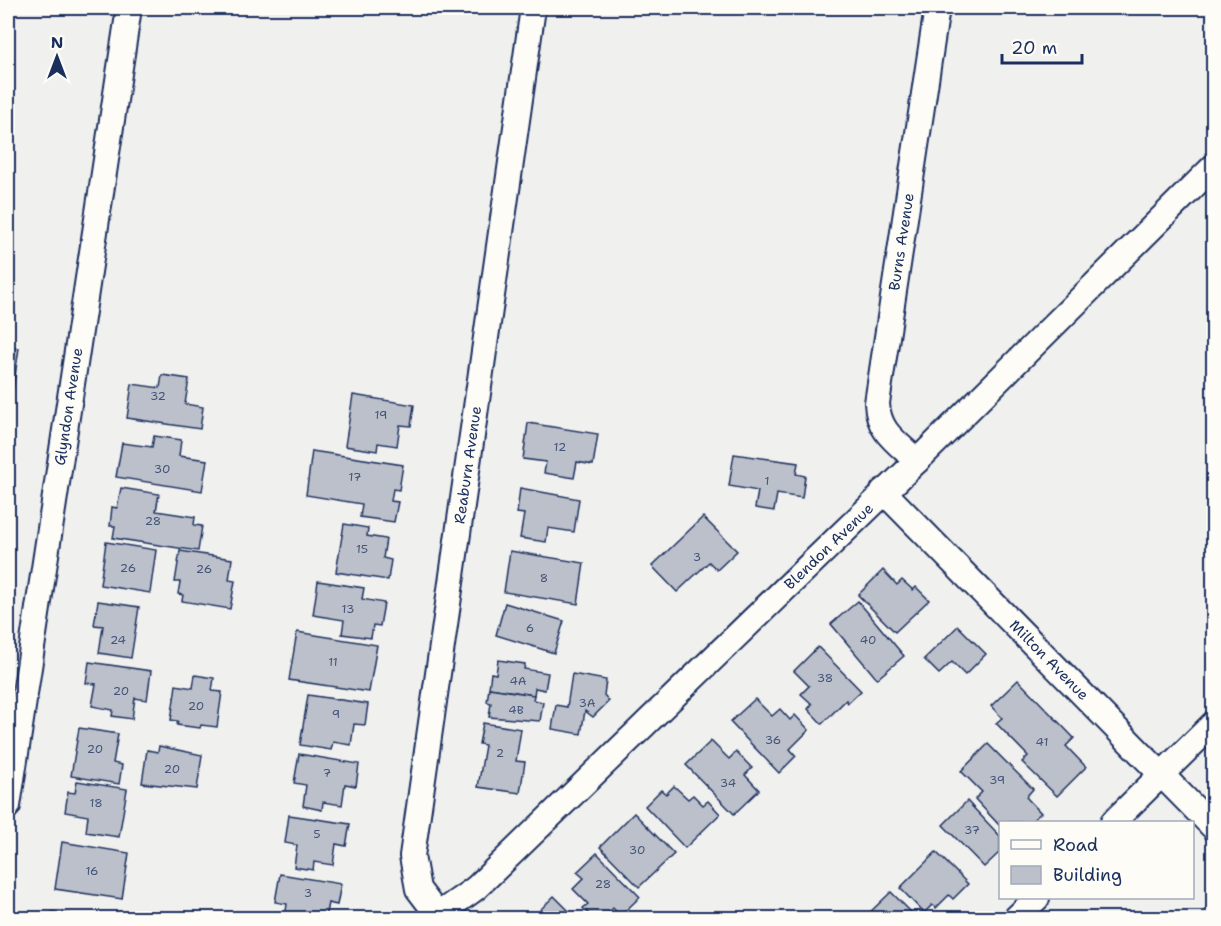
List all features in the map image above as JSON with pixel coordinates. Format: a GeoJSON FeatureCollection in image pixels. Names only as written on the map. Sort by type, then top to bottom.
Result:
{"type":"FeatureCollection","features":[{"type":"Feature","properties":{"kind":"street","name":"Glyndon Avenue"},"geometry":{"type":"LineString","coordinates":[[8,806],[129,8]]}},
{"type":"Feature","properties":{"kind":"street","name":"Reaburn Avenue"},"geometry":{"type":"LineString","coordinates":[[436,916],[417,889],[412,856],[533,8]]}},
{"type":"Feature","properties":{"kind":"street","name":"Burns Avenue"},"geometry":{"type":"LineString","coordinates":[[917,461],[883,429],[878,418],[877,402],[937,8]]}},
{"type":"Feature","properties":{"kind":"street","name":"Blendon Avenue"},"geometry":{"type":"LineString","coordinates":[[436,916],[460,902],[477,887],[917,461],[1214,166]]}},
{"type":"Feature","properties":{"kind":"street","name":"Milton Avenue"},"geometry":{"type":"LineString","coordinates":[[884,492],[1214,828]]}},
{"type":"Feature","properties":{"kind":"street"},"geometry":{"type":"LineString","coordinates":[[1114,821],[1214,723]]}},
{"type":"Feature","properties":{"kind":"street"},"geometry":{"type":"LineString","coordinates":[[1016,918],[1035,899]]}},
{"type":"Feature","properties":{"kind":"building"},"geometry":{"type":"Polygon","coordinates":[[[8,347],[19,348],[12,397],[8,396],[8,347]]]}},
{"type":"Feature","properties":{"kind":"building"},"geometry":{"type":"Polygon","coordinates":[[[162,375],[189,379],[185,404],[203,407],[200,429],[127,418],[132,384],[160,388],[162,375]]]}},
{"type":"Feature","properties":{"kind":"building"},"geometry":{"type":"Polygon","coordinates":[[[353,395],[414,405],[411,426],[400,425],[397,446],[378,443],[377,451],[345,446],[353,395]]]}},
{"type":"Feature","properties":{"kind":"building"},"geometry":{"type":"Polygon","coordinates":[[[528,423],[598,434],[593,465],[577,462],[574,478],[544,473],[546,462],[523,459],[528,423]]]}},
{"type":"Feature","properties":{"kind":"building"},"geometry":{"type":"Polygon","coordinates":[[[154,436],[181,440],[179,456],[207,460],[202,491],[116,477],[122,443],[152,447],[154,436]]]}},
{"type":"Feature","properties":{"kind":"building"},"geometry":{"type":"Polygon","coordinates":[[[312,451],[403,465],[399,490],[393,489],[391,501],[398,502],[394,522],[360,517],[362,504],[306,495],[312,451]]]}},
{"type":"Feature","properties":{"kind":"building"},"geometry":{"type":"Polygon","coordinates":[[[734,454],[798,463],[796,474],[805,476],[802,498],[777,494],[774,511],[755,508],[758,491],[729,486],[734,454]]]}},
{"type":"Feature","properties":{"kind":"building"},"geometry":{"type":"Polygon","coordinates":[[[121,488],[159,494],[156,511],[195,517],[194,525],[202,526],[198,551],[113,538],[115,526],[110,526],[112,507],[117,508],[121,488]]]}},
{"type":"Feature","properties":{"kind":"building"},"geometry":{"type":"Polygon","coordinates":[[[520,488],[579,499],[574,532],[548,528],[546,542],[520,538],[524,514],[517,513],[520,488]]]}},
{"type":"Feature","properties":{"kind":"building"},"geometry":{"type":"Polygon","coordinates":[[[703,517],[737,551],[717,570],[709,562],[677,592],[652,566],[703,517]]]}},
{"type":"Feature","properties":{"kind":"building"},"geometry":{"type":"Polygon","coordinates":[[[344,524],[368,528],[367,536],[386,539],[383,558],[391,560],[388,580],[336,572],[344,524]]]}},
{"type":"Feature","properties":{"kind":"building"},"geometry":{"type":"Polygon","coordinates":[[[106,542],[156,550],[150,593],[100,585],[106,542]]]}},
{"type":"Feature","properties":{"kind":"building"},"geometry":{"type":"Polygon","coordinates":[[[180,551],[232,559],[229,580],[235,581],[230,609],[182,601],[183,595],[178,594],[180,582],[175,582],[180,551]]]}},
{"type":"Feature","properties":{"kind":"building"},"geometry":{"type":"Polygon","coordinates":[[[510,551],[584,563],[578,604],[504,592],[510,551]]]}},
{"type":"Feature","properties":{"kind":"building"},"geometry":{"type":"Polygon","coordinates":[[[883,570],[897,585],[902,580],[913,590],[916,587],[929,600],[895,632],[858,595],[883,570]]]}},
{"type":"Feature","properties":{"kind":"building"},"geometry":{"type":"Polygon","coordinates":[[[318,581],[364,588],[362,599],[384,603],[380,626],[373,625],[371,638],[342,634],[344,620],[313,615],[318,581]]]}},
{"type":"Feature","properties":{"kind":"building"},"geometry":{"type":"Polygon","coordinates":[[[98,601],[139,607],[131,658],[99,653],[103,626],[94,625],[98,601]]]}},
{"type":"Feature","properties":{"kind":"building"},"geometry":{"type":"Polygon","coordinates":[[[858,601],[904,656],[877,679],[831,624],[858,601]]]}},
{"type":"Feature","properties":{"kind":"building"},"geometry":{"type":"Polygon","coordinates":[[[505,603],[564,621],[554,653],[496,635],[505,603]]]}},
{"type":"Feature","properties":{"kind":"building"},"geometry":{"type":"Polygon","coordinates":[[[958,626],[986,654],[965,675],[952,662],[939,674],[924,659],[958,626]]]}},
{"type":"Feature","properties":{"kind":"building"},"geometry":{"type":"Polygon","coordinates":[[[297,632],[377,645],[369,692],[289,680],[297,632]]]}},
{"type":"Feature","properties":{"kind":"building"},"geometry":{"type":"Polygon","coordinates":[[[818,647],[861,691],[848,703],[846,700],[822,724],[808,709],[812,704],[801,694],[809,686],[794,671],[818,647]]]}},
{"type":"Feature","properties":{"kind":"building"},"geometry":{"type":"Polygon","coordinates":[[[498,660],[525,664],[524,669],[548,673],[545,690],[535,688],[534,695],[489,688],[491,673],[496,674],[498,660]]]}},
{"type":"Feature","properties":{"kind":"building"},"geometry":{"type":"Polygon","coordinates":[[[89,662],[151,671],[147,700],[135,698],[132,719],[112,716],[113,710],[92,706],[96,684],[86,683],[89,662]]]}},
{"type":"Feature","properties":{"kind":"building"},"geometry":{"type":"Polygon","coordinates":[[[572,674],[606,680],[604,695],[609,701],[593,717],[585,711],[581,734],[552,729],[556,705],[567,707],[572,674]]]}},
{"type":"Feature","properties":{"kind":"building"},"geometry":{"type":"Polygon","coordinates":[[[195,675],[214,678],[212,691],[222,692],[217,727],[201,725],[200,728],[177,725],[178,721],[171,720],[176,685],[193,688],[195,675]]]}},
{"type":"Feature","properties":{"kind":"building"},"geometry":{"type":"Polygon","coordinates":[[[1018,680],[1074,738],[1066,746],[1086,767],[1057,796],[1022,762],[1028,756],[996,723],[1002,718],[991,706],[1018,680]]]}},
{"type":"Feature","properties":{"kind":"building"},"geometry":{"type":"Polygon","coordinates":[[[489,688],[534,695],[533,700],[543,702],[540,721],[489,717],[491,703],[487,702],[489,688]]]}},
{"type":"Feature","properties":{"kind":"building"},"geometry":{"type":"Polygon","coordinates":[[[308,695],[368,704],[365,725],[354,724],[351,745],[333,742],[331,750],[300,745],[308,695]]]}},
{"type":"Feature","properties":{"kind":"building"},"geometry":{"type":"Polygon","coordinates":[[[755,699],[772,716],[780,709],[790,720],[795,715],[809,730],[790,749],[796,756],[779,773],[730,722],[755,699]]]}},
{"type":"Feature","properties":{"kind":"building"},"geometry":{"type":"Polygon","coordinates":[[[483,723],[521,729],[516,761],[525,762],[520,793],[478,787],[485,745],[479,744],[483,723]]]}},
{"type":"Feature","properties":{"kind":"building"},"geometry":{"type":"Polygon","coordinates":[[[79,728],[118,734],[113,763],[122,765],[119,784],[71,776],[79,728]]]}},
{"type":"Feature","properties":{"kind":"building"},"geometry":{"type":"Polygon","coordinates":[[[711,741],[729,759],[736,752],[752,768],[745,775],[759,790],[734,814],[686,765],[711,741]]]}},
{"type":"Feature","properties":{"kind":"building"},"geometry":{"type":"Polygon","coordinates":[[[988,744],[1033,789],[1026,797],[1041,813],[1031,821],[999,821],[999,825],[975,799],[982,792],[961,771],[988,744]]]}},
{"type":"Feature","properties":{"kind":"building"},"geometry":{"type":"Polygon","coordinates":[[[159,746],[202,755],[197,789],[142,783],[147,750],[158,752],[159,746]]]}},
{"type":"Feature","properties":{"kind":"building"},"geometry":{"type":"Polygon","coordinates":[[[299,754],[359,764],[356,786],[345,784],[342,805],[323,802],[322,810],[303,806],[306,785],[294,783],[299,754]]]}},
{"type":"Feature","properties":{"kind":"building"},"geometry":{"type":"Polygon","coordinates":[[[77,781],[127,789],[119,837],[86,832],[88,816],[65,812],[68,792],[75,793],[77,781]]]}},
{"type":"Feature","properties":{"kind":"building"},"geometry":{"type":"Polygon","coordinates":[[[674,786],[688,799],[693,795],[703,805],[708,801],[720,814],[685,848],[645,806],[661,790],[666,794],[674,786]]]}},
{"type":"Feature","properties":{"kind":"building"},"geometry":{"type":"Polygon","coordinates":[[[967,801],[999,835],[999,853],[984,867],[943,825],[967,801]]]}},
{"type":"Feature","properties":{"kind":"building"},"geometry":{"type":"Polygon","coordinates":[[[634,813],[674,854],[639,887],[600,847],[634,813]]]}},
{"type":"Feature","properties":{"kind":"building"},"geometry":{"type":"Polygon","coordinates":[[[289,815],[350,824],[346,846],[336,844],[333,865],[314,862],[313,870],[294,867],[297,845],[285,843],[289,815]]]}},
{"type":"Feature","properties":{"kind":"building"},"geometry":{"type":"Polygon","coordinates":[[[62,842],[129,853],[122,899],[55,889],[62,842]]]}},
{"type":"Feature","properties":{"kind":"building"},"geometry":{"type":"Polygon","coordinates":[[[936,852],[968,884],[953,899],[949,895],[936,908],[932,905],[924,913],[900,888],[936,852]]]}},
{"type":"Feature","properties":{"kind":"building"},"geometry":{"type":"Polygon","coordinates":[[[597,853],[640,897],[620,916],[613,908],[603,918],[593,918],[583,908],[588,904],[573,889],[584,878],[577,872],[597,853]]]}},
{"type":"Feature","properties":{"kind":"building"},"geometry":{"type":"Polygon","coordinates":[[[280,874],[341,884],[337,905],[328,903],[325,918],[285,918],[287,904],[275,902],[280,874]]]}},
{"type":"Feature","properties":{"kind":"building"},"geometry":{"type":"Polygon","coordinates":[[[891,892],[917,918],[864,918],[891,892]]]}},
{"type":"Feature","properties":{"kind":"building"},"geometry":{"type":"Polygon","coordinates":[[[554,896],[576,918],[539,918],[543,914],[540,910],[554,896]]]}},
{"type":"Feature","properties":{"kind":"building"},"geometry":{"type":"Polygon","coordinates":[[[52,912],[96,918],[51,918],[52,912]]]}}]}
